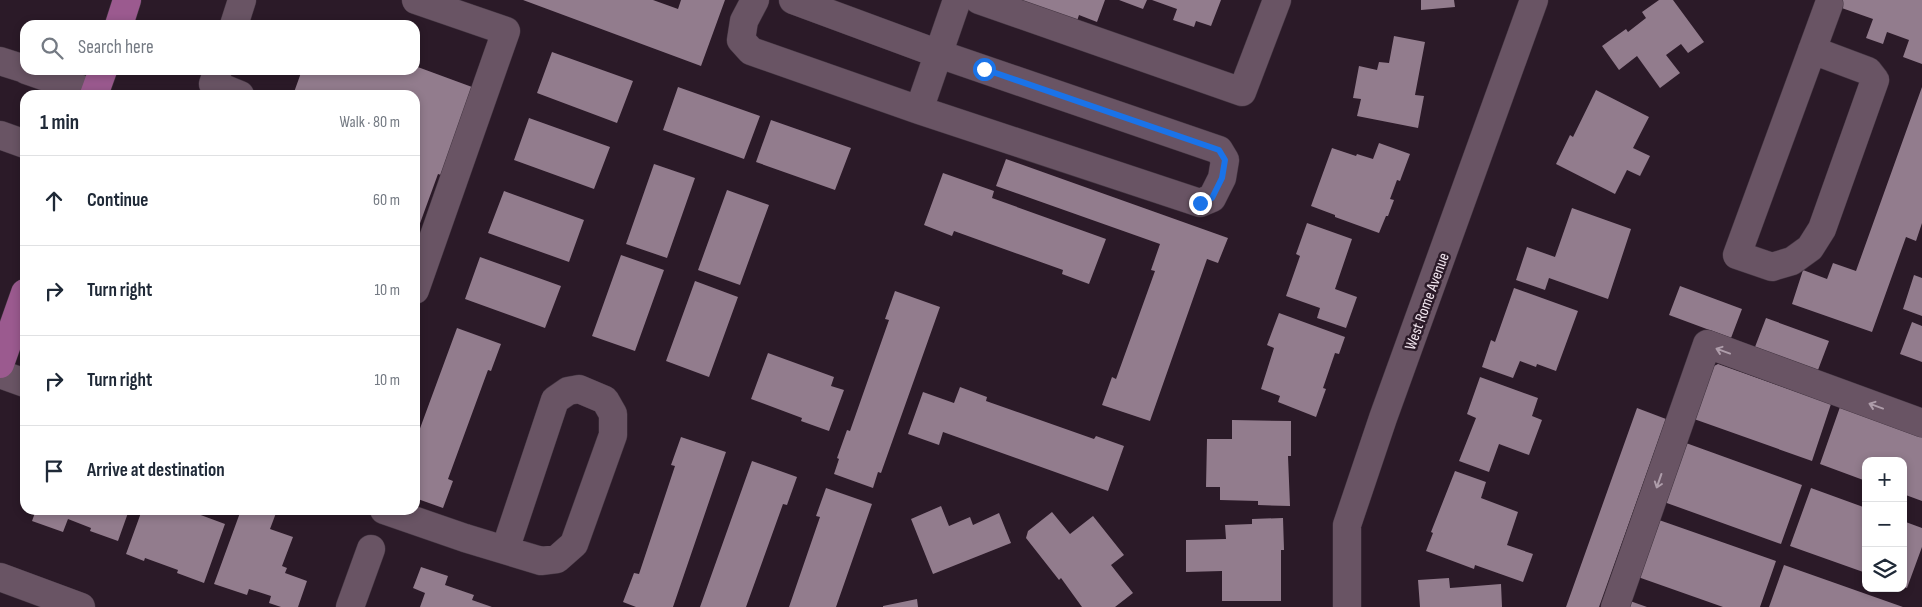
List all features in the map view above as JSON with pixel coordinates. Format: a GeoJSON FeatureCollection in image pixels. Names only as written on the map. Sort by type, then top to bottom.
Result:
{"type":"FeatureCollection","features":[{"type":"Feature","properties":{"kind":"main road"},"geometry":{"type":"LineString","coordinates":[[121,20],[127,0]]}},
{"type":"Feature","properties":{"kind":"main road"},"geometry":{"type":"LineString","coordinates":[[0,364],[20,307]]}},
{"type":"Feature","properties":{"kind":"street"},"geometry":{"type":"LineString","coordinates":[[236,20],[242,0]]}},
{"type":"Feature","properties":{"kind":"street"},"geometry":{"type":"LineString","coordinates":[[416,0],[506,31],[420,276]]}},
{"type":"Feature","properties":{"kind":"street"},"geometry":{"type":"LineString","coordinates":[[754,0],[744,21],[741,40],[751,50],[919,110],[1200,203],[1212,198],[1222,178],[1225,160],[1219,150],[939,54],[793,0]]}},
{"type":"Feature","properties":{"kind":"street"},"geometry":{"type":"LineString","coordinates":[[919,110],[957,0]]}},
{"type":"Feature","properties":{"kind":"street"},"geometry":{"type":"LineString","coordinates":[[979,0],[1242,92],[1277,0]]}},
{"type":"Feature","properties":{"kind":"street","name":"West Rome Avenue"},"geometry":{"type":"LineString","coordinates":[[1348,607],[1347,525],[1383,418],[1534,0]]}},
{"type":"Feature","properties":{"kind":"street"},"geometry":{"type":"LineString","coordinates":[[1812,50],[1868,71],[1875,80],[1822,229],[1810,248],[1792,262],[1772,267],[1737,255],[1812,50],[1829,4]]}},
{"type":"Feature","properties":{"kind":"street"},"geometry":{"type":"LineString","coordinates":[[0,61],[20,68]]}},
{"type":"Feature","properties":{"kind":"street"},"geometry":{"type":"LineString","coordinates":[[48,75],[97,86]]}},
{"type":"Feature","properties":{"kind":"street"},"geometry":{"type":"LineString","coordinates":[[216,77],[233,90]]}},
{"type":"Feature","properties":{"kind":"street"},"geometry":{"type":"LineString","coordinates":[[0,135],[20,142]]}},
{"type":"Feature","properties":{"kind":"street"},"geometry":{"type":"LineString","coordinates":[[1615,607],[1707,344],[1922,423]]}},
{"type":"Feature","properties":{"kind":"street"},"geometry":{"type":"LineString","coordinates":[[0,374],[20,381]]}},
{"type":"Feature","properties":{"kind":"street"},"geometry":{"type":"LineString","coordinates":[[399,515],[505,550],[541,561],[557,560],[574,544],[613,434],[613,414],[605,400],[579,389],[568,391],[555,400],[505,550]]}},
{"type":"Feature","properties":{"kind":"street"},"geometry":{"type":"LineString","coordinates":[[350,607],[371,549]]}},
{"type":"Feature","properties":{"kind":"street"},"geometry":{"type":"LineString","coordinates":[[0,577],[81,607]]}},
{"type":"Feature","properties":{"kind":"building"},"geometry":{"type":"Polygon","coordinates":[[[523,0],[653,0],[678,9],[681,0],[725,0],[701,66],[523,0]]]}},
{"type":"Feature","properties":{"kind":"building"},"geometry":{"type":"Polygon","coordinates":[[[1019,0],[1105,0],[1097,22],[1079,15],[1077,21],[1019,0]]]}},
{"type":"Feature","properties":{"kind":"building"},"geometry":{"type":"Polygon","coordinates":[[[1119,0],[1147,0],[1143,9],[1119,0]]]}},
{"type":"Feature","properties":{"kind":"building"},"geometry":{"type":"Polygon","coordinates":[[[1152,0],[1221,0],[1211,26],[1196,21],[1194,27],[1173,20],[1177,9],[1152,0]]]}},
{"type":"Feature","properties":{"kind":"building"},"geometry":{"type":"Polygon","coordinates":[[[1421,0],[1454,0],[1455,7],[1421,10],[1421,0]]]}},
{"type":"Feature","properties":{"kind":"building"},"geometry":{"type":"Polygon","coordinates":[[[1659,0],[1673,0],[1704,42],[1688,53],[1681,44],[1666,55],[1680,73],[1660,88],[1637,56],[1619,70],[1602,46],[1626,29],[1628,32],[1646,18],[1642,12],[1659,0]]]}},
{"type":"Feature","properties":{"kind":"building"},"geometry":{"type":"Polygon","coordinates":[[[1819,0],[1922,0],[1922,64],[1903,57],[1909,40],[1887,32],[1883,44],[1866,38],[1873,19],[1819,0]]]}},
{"type":"Feature","properties":{"kind":"building"},"geometry":{"type":"Polygon","coordinates":[[[1394,36],[1425,42],[1415,95],[1424,96],[1418,128],[1357,116],[1361,99],[1353,98],[1359,66],[1377,70],[1379,62],[1389,63],[1394,36]]]}},
{"type":"Feature","properties":{"kind":"building"},"geometry":{"type":"Polygon","coordinates":[[[552,52],[633,81],[617,123],[537,93],[552,52]]]}},
{"type":"Feature","properties":{"kind":"building"},"geometry":{"type":"Polygon","coordinates":[[[420,68],[472,87],[441,175],[438,174],[420,223],[420,90],[295,90],[300,75],[420,75],[420,68]]]}},
{"type":"Feature","properties":{"kind":"building"},"geometry":{"type":"Polygon","coordinates":[[[678,87],[760,116],[744,159],[663,130],[678,87]]]}},
{"type":"Feature","properties":{"kind":"building"},"geometry":{"type":"Polygon","coordinates":[[[1922,87],[1922,223],[1916,241],[1906,237],[1872,332],[1792,304],[1803,270],[1827,279],[1833,263],[1856,271],[1922,87]]]}},
{"type":"Feature","properties":{"kind":"building"},"geometry":{"type":"Polygon","coordinates":[[[1596,90],[1649,117],[1633,148],[1650,156],[1640,176],[1627,170],[1615,194],[1556,164],[1570,135],[1573,137],[1596,90]]]}},
{"type":"Feature","properties":{"kind":"building"},"geometry":{"type":"Polygon","coordinates":[[[529,118],[610,147],[594,189],[514,160],[529,118]]]}},
{"type":"Feature","properties":{"kind":"building"},"geometry":{"type":"Polygon","coordinates":[[[771,120],[851,148],[835,190],[756,162],[771,120]]]}},
{"type":"Feature","properties":{"kind":"building"},"geometry":{"type":"Polygon","coordinates":[[[1379,143],[1410,154],[1400,181],[1397,180],[1390,199],[1394,200],[1379,233],[1311,206],[1332,148],[1356,156],[1357,154],[1373,159],[1379,143]]]}},
{"type":"Feature","properties":{"kind":"building"},"geometry":{"type":"Polygon","coordinates":[[[1006,159],[1228,238],[1218,263],[1207,259],[1150,421],[1102,405],[1112,377],[1116,379],[1155,271],[1151,270],[1160,244],[996,186],[1006,159]]]}},
{"type":"Feature","properties":{"kind":"building"},"geometry":{"type":"Polygon","coordinates":[[[654,164],[695,178],[667,258],[626,244],[654,164]]]}},
{"type":"Feature","properties":{"kind":"building"},"geometry":{"type":"Polygon","coordinates":[[[943,173],[994,191],[992,198],[1106,239],[1089,284],[1062,274],[1063,270],[954,231],[952,236],[924,225],[943,173]]]}},
{"type":"Feature","properties":{"kind":"building"},"geometry":{"type":"Polygon","coordinates":[[[727,190],[769,205],[740,285],[698,270],[727,190]]]}},
{"type":"Feature","properties":{"kind":"building"},"geometry":{"type":"Polygon","coordinates":[[[504,191],[584,220],[569,262],[488,233],[504,191]]]}},
{"type":"Feature","properties":{"kind":"building"},"geometry":{"type":"Polygon","coordinates":[[[1572,208],[1631,229],[1608,299],[1549,278],[1545,290],[1516,280],[1527,247],[1555,257],[1572,208]]]}},
{"type":"Feature","properties":{"kind":"building"},"geometry":{"type":"Polygon","coordinates":[[[1307,223],[1352,239],[1335,289],[1357,297],[1346,328],[1317,318],[1320,308],[1286,296],[1300,256],[1296,254],[1307,223]]]}},
{"type":"Feature","properties":{"kind":"building"},"geometry":{"type":"Polygon","coordinates":[[[621,255],[664,270],[635,351],[592,336],[621,255]]]}},
{"type":"Feature","properties":{"kind":"building"},"geometry":{"type":"Polygon","coordinates":[[[480,257],[561,286],[545,328],[465,299],[480,257]]]}},
{"type":"Feature","properties":{"kind":"building"},"geometry":{"type":"Polygon","coordinates":[[[1914,275],[1922,278],[1922,316],[1903,309],[1914,275]]]}},
{"type":"Feature","properties":{"kind":"building"},"geometry":{"type":"Polygon","coordinates":[[[695,281],[738,297],[709,377],[666,361],[695,281]]]}},
{"type":"Feature","properties":{"kind":"building"},"geometry":{"type":"Polygon","coordinates":[[[1680,286],[1742,309],[1731,338],[1669,315],[1680,286]]]}},
{"type":"Feature","properties":{"kind":"building"},"geometry":{"type":"Polygon","coordinates":[[[1514,288],[1578,311],[1556,371],[1537,364],[1536,367],[1520,361],[1513,378],[1482,367],[1491,340],[1495,342],[1514,288]]]}},
{"type":"Feature","properties":{"kind":"building"},"geometry":{"type":"Polygon","coordinates":[[[895,291],[940,307],[881,473],[878,472],[873,488],[834,474],[839,459],[837,458],[847,430],[850,431],[889,320],[885,319],[895,291]]]}},
{"type":"Feature","properties":{"kind":"building"},"geometry":{"type":"Polygon","coordinates":[[[1279,313],[1345,337],[1339,354],[1335,353],[1323,388],[1326,389],[1316,417],[1278,402],[1280,396],[1261,389],[1274,348],[1267,345],[1279,313]]]}},
{"type":"Feature","properties":{"kind":"building"},"geometry":{"type":"Polygon","coordinates":[[[1766,318],[1829,341],[1818,370],[1755,347],[1766,318]]]}},
{"type":"Feature","properties":{"kind":"building"},"geometry":{"type":"Polygon","coordinates":[[[1912,322],[1922,326],[1922,362],[1900,354],[1912,322]]]}},
{"type":"Feature","properties":{"kind":"building"},"geometry":{"type":"Polygon","coordinates":[[[457,328],[501,344],[491,371],[488,370],[448,479],[453,481],[443,508],[420,500],[420,428],[457,328]]]}},
{"type":"Feature","properties":{"kind":"building"},"geometry":{"type":"Polygon","coordinates":[[[768,353],[834,377],[831,386],[844,390],[829,431],[801,421],[802,418],[751,399],[768,353]]]}},
{"type":"Feature","properties":{"kind":"building"},"geometry":{"type":"Polygon","coordinates":[[[1718,364],[1831,404],[1812,461],[1694,419],[1712,367],[1718,364]]]}},
{"type":"Feature","properties":{"kind":"building"},"geometry":{"type":"Polygon","coordinates":[[[1480,377],[1538,398],[1532,416],[1542,420],[1529,455],[1499,444],[1489,472],[1459,461],[1476,418],[1467,414],[1480,377]]]}},
{"type":"Feature","properties":{"kind":"building"},"geometry":{"type":"Polygon","coordinates":[[[960,387],[987,397],[986,401],[1094,439],[1096,436],[1124,446],[1108,491],[943,432],[939,445],[908,434],[923,392],[954,403],[960,387]]]}},
{"type":"Feature","properties":{"kind":"building"},"geometry":{"type":"Polygon","coordinates":[[[1840,407],[1922,436],[1922,501],[1907,495],[1907,457],[1862,457],[1862,480],[1820,464],[1840,407]]]}},
{"type":"Feature","properties":{"kind":"building"},"geometry":{"type":"Polygon","coordinates":[[[1637,408],[1666,419],[1599,607],[1566,607],[1637,408]]]}},
{"type":"Feature","properties":{"kind":"building"},"geometry":{"type":"Polygon","coordinates":[[[1232,420],[1291,421],[1291,456],[1288,456],[1290,506],[1258,505],[1258,501],[1220,500],[1220,487],[1206,487],[1207,439],[1232,439],[1232,420]]]}},
{"type":"Feature","properties":{"kind":"building"},"geometry":{"type":"Polygon","coordinates":[[[681,437],[726,452],[673,607],[636,607],[623,602],[634,573],[639,574],[675,466],[671,465],[681,437]]]}},
{"type":"Feature","properties":{"kind":"building"},"geometry":{"type":"Polygon","coordinates":[[[1686,443],[1802,485],[1781,544],[1664,502],[1686,443]]]}},
{"type":"Feature","properties":{"kind":"building"},"geometry":{"type":"Polygon","coordinates":[[[752,461],[797,477],[787,505],[783,504],[746,607],[700,607],[752,461]]]}},
{"type":"Feature","properties":{"kind":"building"},"geometry":{"type":"Polygon","coordinates":[[[1455,471],[1486,482],[1481,498],[1518,512],[1507,545],[1533,554],[1523,582],[1475,565],[1474,569],[1426,551],[1433,533],[1431,532],[1455,471]]]}},
{"type":"Feature","properties":{"kind":"building"},"geometry":{"type":"Polygon","coordinates":[[[826,488],[872,504],[836,607],[789,607],[820,517],[816,516],[826,488]]]}},
{"type":"Feature","properties":{"kind":"building"},"geometry":{"type":"Polygon","coordinates":[[[1811,488],[1862,507],[1862,572],[1790,546],[1811,488]]]}},
{"type":"Feature","properties":{"kind":"building"},"geometry":{"type":"Polygon","coordinates":[[[941,506],[949,526],[970,517],[973,525],[999,513],[1011,543],[933,574],[911,519],[941,506]]]}},
{"type":"Feature","properties":{"kind":"building"},"geometry":{"type":"Polygon","coordinates":[[[1052,512],[1070,534],[1093,516],[1124,555],[1111,565],[1133,593],[1115,607],[1082,607],[1061,578],[1059,580],[1026,538],[1028,531],[1052,512]]]}},
{"type":"Feature","properties":{"kind":"building"},"geometry":{"type":"Polygon","coordinates":[[[34,515],[127,515],[118,541],[90,531],[91,528],[68,519],[63,532],[32,521],[34,515]]]}},
{"type":"Feature","properties":{"kind":"building"},"geometry":{"type":"Polygon","coordinates":[[[140,515],[201,515],[225,524],[204,583],[177,573],[178,570],[145,558],[144,561],[126,554],[140,515]]]}},
{"type":"Feature","properties":{"kind":"building"},"geometry":{"type":"Polygon","coordinates":[[[239,515],[275,515],[270,529],[293,537],[282,566],[287,568],[285,573],[307,581],[298,607],[281,607],[269,603],[271,596],[249,589],[247,595],[214,584],[239,515]]]}},
{"type":"Feature","properties":{"kind":"building"},"geometry":{"type":"Polygon","coordinates":[[[1283,518],[1284,550],[1281,550],[1281,601],[1222,601],[1222,571],[1186,572],[1186,540],[1226,539],[1225,525],[1252,524],[1252,519],[1283,518]]]}},
{"type":"Feature","properties":{"kind":"building"},"geometry":{"type":"Polygon","coordinates":[[[1659,520],[1776,561],[1760,607],[1723,607],[1638,577],[1659,520]]]}},
{"type":"Feature","properties":{"kind":"building"},"geometry":{"type":"Polygon","coordinates":[[[1907,522],[1922,528],[1922,547],[1907,588],[1907,522]]]}},
{"type":"Feature","properties":{"kind":"building"},"geometry":{"type":"Polygon","coordinates":[[[1784,565],[1903,607],[1769,607],[1784,565]]]}},
{"type":"Feature","properties":{"kind":"building"},"geometry":{"type":"Polygon","coordinates":[[[421,567],[448,576],[445,585],[474,595],[472,600],[492,607],[420,607],[425,593],[413,588],[421,567]]]}},
{"type":"Feature","properties":{"kind":"building"},"geometry":{"type":"Polygon","coordinates":[[[1449,578],[1450,588],[1501,584],[1502,607],[1420,607],[1418,580],[1449,578]]]}},
{"type":"Feature","properties":{"kind":"building"},"geometry":{"type":"Polygon","coordinates":[[[917,599],[918,607],[883,607],[883,606],[917,599]]]}},
{"type":"Feature","properties":{"kind":"building"},"geometry":{"type":"Polygon","coordinates":[[[1630,601],[1647,607],[1628,607],[1630,601]]]}},
{"type":"Feature","properties":{"kind":"route"},"geometry":{"type":"LineString","coordinates":[[984,69],[1219,150],[1225,160],[1222,178],[1212,198],[1200,203]]}}]}
